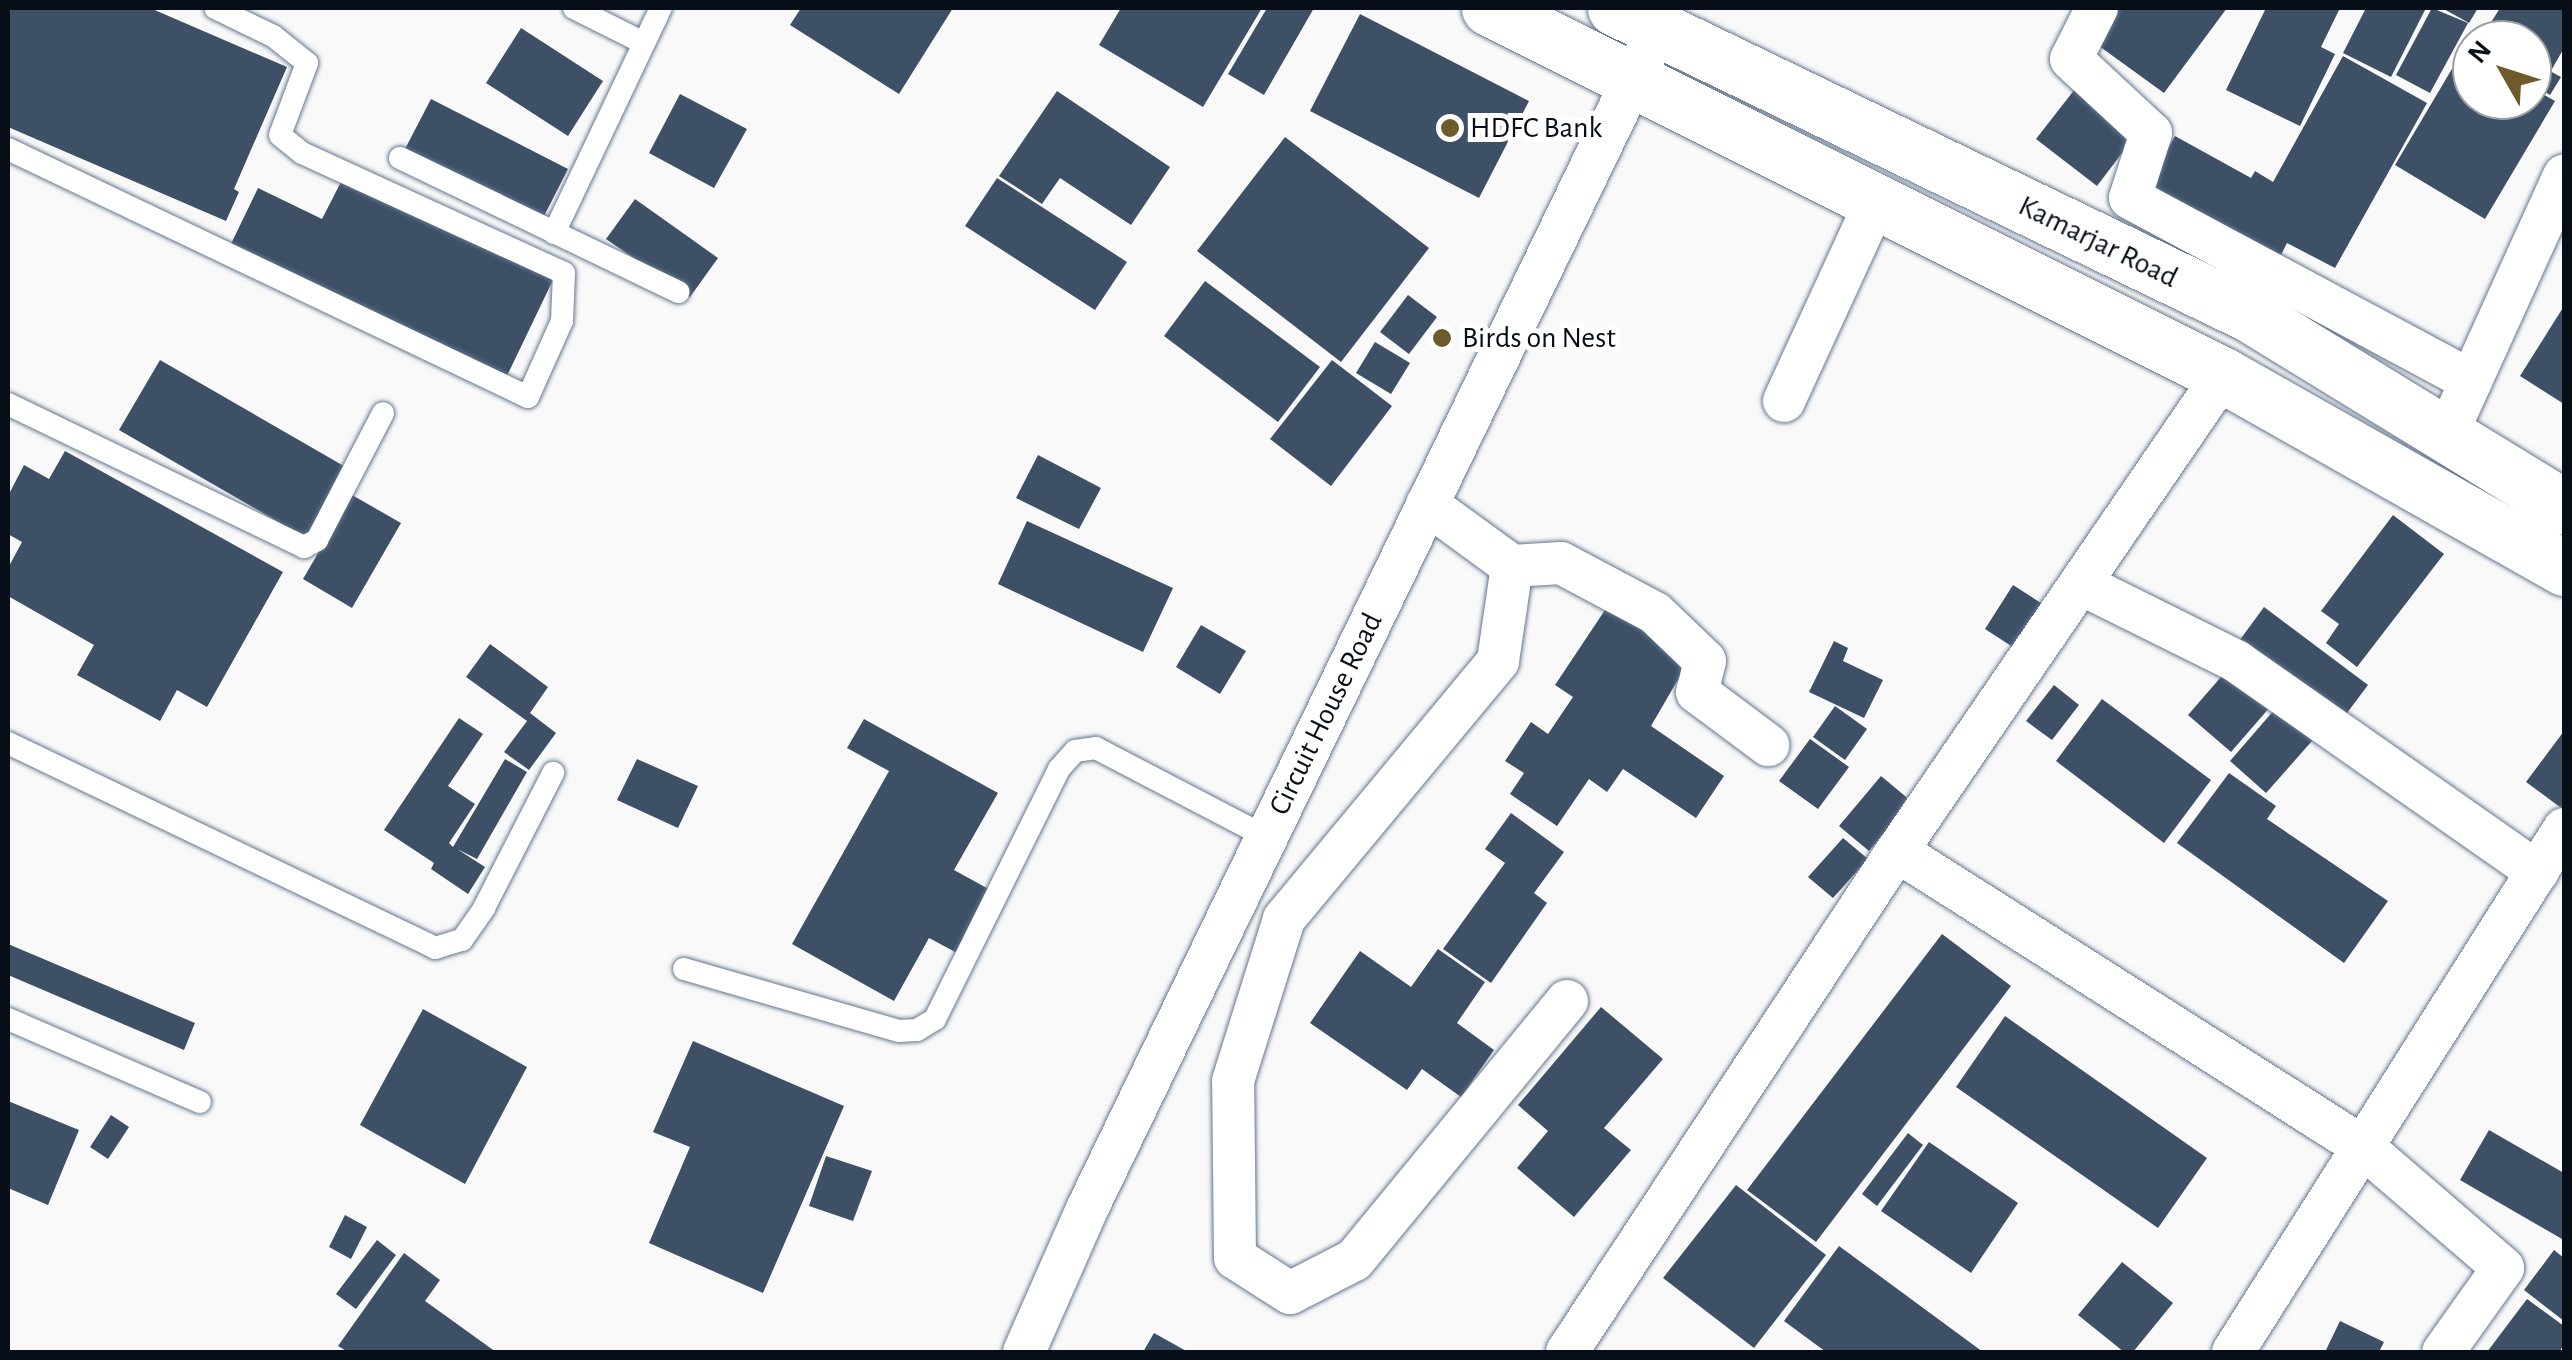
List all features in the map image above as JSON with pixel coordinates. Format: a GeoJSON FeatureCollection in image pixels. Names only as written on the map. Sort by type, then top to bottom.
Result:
{"type":"FeatureCollection","features":[{"type":"Feature","properties":{"kind":"main road"},"geometry":{"type":"LineString","coordinates":[[1489,8],[2224,376],[2564,568]]}},
{"type":"Feature","properties":{"kind":"main road","name":"Kamarjar Road"},"geometry":{"type":"LineString","coordinates":[[1636,18],[2248,314],[2564,508]]}},
{"type":"Feature","properties":{"kind":"street"},"geometry":{"type":"LineString","coordinates":[[2097,8],[2071,59],[2150,132],[2130,198],[2471,381]]}},
{"type":"Feature","properties":{"kind":"street","name":"Circuit House Road"},"geometry":{"type":"LineString","coordinates":[[1024,1352],[1087,1209],[1632,78],[1636,18]]}},
{"type":"Feature","properties":{"kind":"street"},"geometry":{"type":"LineString","coordinates":[[2446,436],[2564,176]]}},
{"type":"Feature","properties":{"kind":"street"},"geometry":{"type":"LineString","coordinates":[[1784,401],[1876,201]]}},
{"type":"Feature","properties":{"kind":"street"},"geometry":{"type":"LineString","coordinates":[[1567,1352],[1897,851],[2224,376]]}},
{"type":"Feature","properties":{"kind":"street"},"geometry":{"type":"LineString","coordinates":[[1427,504],[1512,566],[1560,563],[1655,613],[1704,661],[1696,692],[1768,745]]}},
{"type":"Feature","properties":{"kind":"street"},"geometry":{"type":"LineString","coordinates":[[1512,566],[1498,661],[1284,919],[1233,1080],[1235,1258],[1290,1293],[1354,1260],[1567,1001]]}},
{"type":"Feature","properties":{"kind":"street"},"geometry":{"type":"LineString","coordinates":[[2080,584],[2236,661],[2538,872]]}},
{"type":"Feature","properties":{"kind":"street"},"geometry":{"type":"LineString","coordinates":[[2232,1352],[2564,829]]}},
{"type":"Feature","properties":{"kind":"street"},"geometry":{"type":"LineString","coordinates":[[1897,851],[2363,1146],[2503,1268],[2443,1352]]}},
{"type":"Feature","properties":{"kind":"lane"},"geometry":{"type":"LineString","coordinates":[[8,149],[528,397],[562,321],[564,273],[302,153],[280,136],[307,62],[273,36],[214,8]]}},
{"type":"Feature","properties":{"kind":"lane"},"geometry":{"type":"LineString","coordinates":[[574,8],[644,42]]}},
{"type":"Feature","properties":{"kind":"lane"},"geometry":{"type":"LineString","coordinates":[[554,233],[661,8]]}},
{"type":"Feature","properties":{"kind":"lane"},"geometry":{"type":"LineString","coordinates":[[400,158],[678,292]]}},
{"type":"Feature","properties":{"kind":"lane"},"geometry":{"type":"LineString","coordinates":[[8,404],[304,548],[317,540],[383,413]]}},
{"type":"Feature","properties":{"kind":"lane"},"geometry":{"type":"LineString","coordinates":[[8,743],[435,948],[462,940],[484,908],[553,773]]}},
{"type":"Feature","properties":{"kind":"lane"},"geometry":{"type":"LineString","coordinates":[[684,968],[899,1030],[917,1030],[936,1019],[1059,769],[1075,751],[1096,748],[1266,837]]}},
{"type":"Feature","properties":{"kind":"lane"},"geometry":{"type":"LineString","coordinates":[[8,1019],[200,1102]]}},
{"type":"Feature","properties":{"kind":"building"},"geometry":{"type":"Polygon","coordinates":[[[8,8],[150,8],[287,67],[234,189],[239,192],[226,221],[8,127],[8,8]]]}},
{"type":"Feature","properties":{"kind":"building"},"geometry":{"type":"Polygon","coordinates":[[[801,8],[953,8],[899,94],[790,25],[801,8]]]}},
{"type":"Feature","properties":{"kind":"building"},"geometry":{"type":"Polygon","coordinates":[[[1121,8],[1262,8],[1203,107],[1099,45],[1121,8]]]}},
{"type":"Feature","properties":{"kind":"building"},"geometry":{"type":"Polygon","coordinates":[[[1267,8],[1314,8],[1264,95],[1228,74],[1267,8]]]}},
{"type":"Feature","properties":{"kind":"building"},"geometry":{"type":"Polygon","coordinates":[[[2110,8],[2227,8],[2164,93],[2088,38],[2110,8]]]}},
{"type":"Feature","properties":{"kind":"building"},"geometry":{"type":"Polygon","coordinates":[[[2266,8],[2340,8],[2321,47],[2335,54],[2300,126],[2226,90],[2266,8]]]}},
{"type":"Feature","properties":{"kind":"building"},"geometry":{"type":"Polygon","coordinates":[[[2366,8],[2426,8],[2391,77],[2343,53],[2366,8]]]}},
{"type":"Feature","properties":{"kind":"building"},"geometry":{"type":"Polygon","coordinates":[[[2432,8],[2461,20],[2452,20],[2452,52],[2430,93],[2396,75],[2432,8]]]}},
{"type":"Feature","properties":{"kind":"building"},"geometry":{"type":"Polygon","coordinates":[[[2442,8],[2478,8],[2471,20],[2442,8]]]}},
{"type":"Feature","properties":{"kind":"building"},"geometry":{"type":"Polygon","coordinates":[[[2500,8],[2564,8],[2564,48],[2552,69],[2552,20],[2492,20],[2500,8]]]}},
{"type":"Feature","properties":{"kind":"building"},"geometry":{"type":"Polygon","coordinates":[[[1360,14],[1529,101],[1479,198],[1310,111],[1360,14]]]}},
{"type":"Feature","properties":{"kind":"building"},"geometry":{"type":"Polygon","coordinates":[[[521,28],[603,81],[568,136],[486,83],[521,28]]]}},
{"type":"Feature","properties":{"kind":"building"},"geometry":{"type":"Polygon","coordinates":[[[2343,56],[2427,103],[2335,268],[2287,243],[2280,257],[2148,184],[2175,136],[2251,178],[2255,171],[2273,182],[2343,56]]]}},
{"type":"Feature","properties":{"kind":"building"},"geometry":{"type":"Polygon","coordinates":[[[2452,69],[2452,120],[2544,120],[2485,219],[2395,165],[2452,69]]]}},
{"type":"Feature","properties":{"kind":"building"},"geometry":{"type":"Polygon","coordinates":[[[2552,72],[2561,77],[2552,92],[2552,72]]]}},
{"type":"Feature","properties":{"kind":"building"},"geometry":{"type":"Polygon","coordinates":[[[2075,89],[2135,136],[2097,186],[2036,139],[2075,89]]]}},
{"type":"Feature","properties":{"kind":"building"},"geometry":{"type":"Polygon","coordinates":[[[1057,91],[1170,167],[1131,225],[1060,178],[1042,204],[999,176],[1057,91]]]}},
{"type":"Feature","properties":{"kind":"building"},"geometry":{"type":"Polygon","coordinates":[[[680,94],[747,129],[714,188],[649,153],[680,94]]]}},
{"type":"Feature","properties":{"kind":"building"},"geometry":{"type":"Polygon","coordinates":[[[431,99],[568,169],[542,220],[405,149],[431,99]]]}},
{"type":"Feature","properties":{"kind":"building"},"geometry":{"type":"Polygon","coordinates":[[[1285,137],[1429,248],[1341,362],[1197,251],[1285,137]]]}},
{"type":"Feature","properties":{"kind":"building"},"geometry":{"type":"Polygon","coordinates":[[[997,178],[1127,262],[1095,310],[965,226],[997,178]]]}},
{"type":"Feature","properties":{"kind":"building"},"geometry":{"type":"Polygon","coordinates":[[[342,180],[553,280],[505,380],[229,248],[258,188],[322,219],[342,180]]]}},
{"type":"Feature","properties":{"kind":"building"},"geometry":{"type":"Polygon","coordinates":[[[635,199],[718,258],[690,297],[606,239],[635,199]]]}},
{"type":"Feature","properties":{"kind":"building"},"geometry":{"type":"Polygon","coordinates":[[[1205,281],[1320,367],[1278,422],[1164,336],[1205,281]]]}},
{"type":"Feature","properties":{"kind":"building"},"geometry":{"type":"Polygon","coordinates":[[[1408,295],[1437,317],[1409,354],[1380,332],[1408,295]]]}},
{"type":"Feature","properties":{"kind":"building"},"geometry":{"type":"Polygon","coordinates":[[[2564,306],[2564,404],[2520,376],[2564,306]]]}},
{"type":"Feature","properties":{"kind":"building"},"geometry":{"type":"Polygon","coordinates":[[[1375,342],[1410,363],[1391,394],[1356,373],[1375,342]]]}},
{"type":"Feature","properties":{"kind":"building"},"geometry":{"type":"Polygon","coordinates":[[[160,360],[349,469],[308,539],[119,430],[160,360]]]}},
{"type":"Feature","properties":{"kind":"building"},"geometry":{"type":"Polygon","coordinates":[[[1332,360],[1392,406],[1331,486],[1270,439],[1332,360]]]}},
{"type":"Feature","properties":{"kind":"building"},"geometry":{"type":"Polygon","coordinates":[[[65,451],[283,572],[207,707],[177,690],[160,721],[77,675],[94,645],[8,596],[8,568],[22,542],[8,534],[8,496],[24,465],[49,479],[65,451]]]}},
{"type":"Feature","properties":{"kind":"building"},"geometry":{"type":"Polygon","coordinates":[[[1038,455],[1101,488],[1079,529],[1016,498],[1038,455]]]}},
{"type":"Feature","properties":{"kind":"building"},"geometry":{"type":"Polygon","coordinates":[[[352,495],[401,523],[352,608],[303,579],[352,495]]]}},
{"type":"Feature","properties":{"kind":"building"},"geometry":{"type":"Polygon","coordinates":[[[2393,515],[2444,554],[2357,667],[2326,643],[2339,624],[2321,611],[2393,515]]]}},
{"type":"Feature","properties":{"kind":"building"},"geometry":{"type":"Polygon","coordinates":[[[1027,521],[1173,588],[1143,652],[998,584],[1027,521]]]}},
{"type":"Feature","properties":{"kind":"building"},"geometry":{"type":"Polygon","coordinates":[[[2013,585],[2047,607],[2019,651],[1985,629],[2013,585]]]}},
{"type":"Feature","properties":{"kind":"building"},"geometry":{"type":"Polygon","coordinates":[[[1609,604],[1690,659],[1651,726],[1724,776],[1696,818],[1623,769],[1607,792],[1589,779],[1557,826],[1510,794],[1524,773],[1505,761],[1531,722],[1548,734],[1573,697],[1555,685],[1609,604]]]}},
{"type":"Feature","properties":{"kind":"building"},"geometry":{"type":"Polygon","coordinates":[[[2264,607],[2368,685],[2338,725],[2234,648],[2264,607]]]}},
{"type":"Feature","properties":{"kind":"building"},"geometry":{"type":"Polygon","coordinates":[[[1201,625],[1246,651],[1220,694],[1176,667],[1201,625]]]}},
{"type":"Feature","properties":{"kind":"building"},"geometry":{"type":"Polygon","coordinates":[[[1834,641],[1848,648],[1843,661],[1883,680],[1864,718],[1809,692],[1834,641]]]}},
{"type":"Feature","properties":{"kind":"building"},"geometry":{"type":"Polygon","coordinates":[[[490,644],[548,687],[530,713],[556,733],[529,770],[504,752],[527,721],[466,677],[490,644]]]}},
{"type":"Feature","properties":{"kind":"building"},"geometry":{"type":"Polygon","coordinates":[[[2227,670],[2270,707],[2231,752],[2188,715],[2227,670]]]}},
{"type":"Feature","properties":{"kind":"building"},"geometry":{"type":"Polygon","coordinates":[[[2054,685],[2079,705],[2052,740],[2026,721],[2054,685]]]}},
{"type":"Feature","properties":{"kind":"building"},"geometry":{"type":"Polygon","coordinates":[[[2102,699],[2211,780],[2164,843],[2056,761],[2102,699]]]}},
{"type":"Feature","properties":{"kind":"building"},"geometry":{"type":"Polygon","coordinates":[[[1835,706],[1867,729],[1845,760],[1813,737],[1835,706]]]}},
{"type":"Feature","properties":{"kind":"building"},"geometry":{"type":"Polygon","coordinates":[[[2275,709],[2312,741],[2266,793],[2230,761],[2275,709]]]}},
{"type":"Feature","properties":{"kind":"building"},"geometry":{"type":"Polygon","coordinates":[[[459,718],[483,734],[448,786],[475,804],[449,843],[453,847],[505,759],[527,772],[477,859],[457,849],[485,867],[468,894],[431,869],[434,863],[384,830],[459,718]]]}},
{"type":"Feature","properties":{"kind":"building"},"geometry":{"type":"Polygon","coordinates":[[[864,719],[998,793],[954,870],[994,892],[959,954],[929,938],[894,1001],[792,944],[889,771],[847,748],[864,719]]]}},
{"type":"Feature","properties":{"kind":"building"},"geometry":{"type":"Polygon","coordinates":[[[2564,731],[2564,810],[2526,782],[2564,731]]]}},
{"type":"Feature","properties":{"kind":"building"},"geometry":{"type":"Polygon","coordinates":[[[1810,739],[1849,767],[1818,809],[1779,781],[1810,739]]]}},
{"type":"Feature","properties":{"kind":"building"},"geometry":{"type":"Polygon","coordinates":[[[637,759],[698,786],[678,828],[617,800],[637,759]]]}},
{"type":"Feature","properties":{"kind":"building"},"geometry":{"type":"Polygon","coordinates":[[[2229,773],[2276,806],[2267,819],[2388,901],[2344,963],[2177,843],[2229,773]]]}},
{"type":"Feature","properties":{"kind":"building"},"geometry":{"type":"Polygon","coordinates":[[[1881,776],[1911,801],[1869,851],[1839,826],[1881,776]]]}},
{"type":"Feature","properties":{"kind":"building"},"geometry":{"type":"Polygon","coordinates":[[[1511,813],[1564,852],[1534,893],[1547,903],[1491,983],[1443,949],[1505,863],[1485,849],[1511,813]]]}},
{"type":"Feature","properties":{"kind":"building"},"geometry":{"type":"Polygon","coordinates":[[[1843,838],[1868,859],[1833,898],[1808,877],[1843,838]]]}},
{"type":"Feature","properties":{"kind":"building"},"geometry":{"type":"Polygon","coordinates":[[[1942,934],[2011,986],[1816,1242],[1747,1190],[1942,934]]]}},
{"type":"Feature","properties":{"kind":"building"},"geometry":{"type":"Polygon","coordinates":[[[8,944],[195,1023],[184,1050],[8,975],[8,944]]]}},
{"type":"Feature","properties":{"kind":"building"},"geometry":{"type":"Polygon","coordinates":[[[1438,949],[1485,982],[1457,1023],[1494,1050],[1461,1097],[1422,1069],[1407,1090],[1310,1023],[1360,951],[1411,987],[1438,949]]]}},
{"type":"Feature","properties":{"kind":"building"},"geometry":{"type":"Polygon","coordinates":[[[1601,1007],[1663,1059],[1604,1128],[1631,1150],[1574,1217],[1517,1168],[1548,1131],[1518,1105],[1601,1007]]]}},
{"type":"Feature","properties":{"kind":"building"},"geometry":{"type":"Polygon","coordinates":[[[423,1009],[527,1067],[465,1184],[360,1125],[423,1009]]]}},
{"type":"Feature","properties":{"kind":"building"},"geometry":{"type":"Polygon","coordinates":[[[2005,1016],[2207,1158],[2158,1228],[1956,1087],[2005,1016]]]}},
{"type":"Feature","properties":{"kind":"building"},"geometry":{"type":"Polygon","coordinates":[[[693,1041],[844,1106],[763,1293],[649,1243],[690,1147],[653,1132],[693,1041]]]}},
{"type":"Feature","properties":{"kind":"building"},"geometry":{"type":"Polygon","coordinates":[[[8,1101],[79,1130],[48,1205],[8,1188],[8,1101]]]}},
{"type":"Feature","properties":{"kind":"building"},"geometry":{"type":"Polygon","coordinates":[[[111,1115],[129,1127],[108,1159],[90,1147],[111,1115]]]}},
{"type":"Feature","properties":{"kind":"building"},"geometry":{"type":"Polygon","coordinates":[[[2489,1130],[2564,1173],[2562,1239],[2460,1180],[2489,1130]]]}},
{"type":"Feature","properties":{"kind":"building"},"geometry":{"type":"Polygon","coordinates":[[[1908,1133],[1923,1145],[1877,1206],[1862,1194],[1908,1133]]]}},
{"type":"Feature","properties":{"kind":"building"},"geometry":{"type":"Polygon","coordinates":[[[1929,1142],[2018,1203],[1971,1273],[1881,1211],[1929,1142]]]}},
{"type":"Feature","properties":{"kind":"building"},"geometry":{"type":"Polygon","coordinates":[[[826,1156],[872,1171],[853,1221],[809,1206],[826,1156]]]}},
{"type":"Feature","properties":{"kind":"building"},"geometry":{"type":"Polygon","coordinates":[[[1736,1185],[1826,1255],[1754,1348],[1663,1278],[1736,1185]]]}},
{"type":"Feature","properties":{"kind":"building"},"geometry":{"type":"Polygon","coordinates":[[[345,1215],[367,1227],[351,1259],[329,1247],[345,1215]]]}},
{"type":"Feature","properties":{"kind":"building"},"geometry":{"type":"Polygon","coordinates":[[[377,1240],[396,1255],[356,1309],[336,1294],[377,1240]]]}},
{"type":"Feature","properties":{"kind":"building"},"geometry":{"type":"Polygon","coordinates":[[[1839,1246],[1983,1352],[1826,1352],[1784,1321],[1839,1246]]]}},
{"type":"Feature","properties":{"kind":"building"},"geometry":{"type":"Polygon","coordinates":[[[2554,1250],[2564,1258],[2564,1321],[2524,1290],[2554,1250]]]}},
{"type":"Feature","properties":{"kind":"building"},"geometry":{"type":"Polygon","coordinates":[[[404,1253],[440,1280],[425,1301],[496,1352],[348,1352],[338,1346],[404,1253]]]}},
{"type":"Feature","properties":{"kind":"building"},"geometry":{"type":"Polygon","coordinates":[[[2122,1262],[2173,1303],[2133,1352],[2124,1352],[2078,1315],[2122,1262]]]}},
{"type":"Feature","properties":{"kind":"building"},"geometry":{"type":"Polygon","coordinates":[[[2527,1299],[2564,1326],[2564,1345],[2559,1352],[2487,1352],[2527,1299]]]}},
{"type":"Feature","properties":{"kind":"building"},"geometry":{"type":"Polygon","coordinates":[[[2340,1321],[2384,1342],[2379,1352],[2325,1352],[2340,1321]]]}},
{"type":"Feature","properties":{"kind":"building"},"geometry":{"type":"Polygon","coordinates":[[[1154,1333],[1188,1352],[1143,1352],[1154,1333]]]}},
{"type":"Feature","properties":{"kind":"place","name":"HDFC Bank"},"geometry":{"type":"Point","coordinates":[1450,128]}},
{"type":"Feature","properties":{"kind":"place","name":"Birds on Nest"},"geometry":{"type":"Point","coordinates":[1442,338]}}]}
